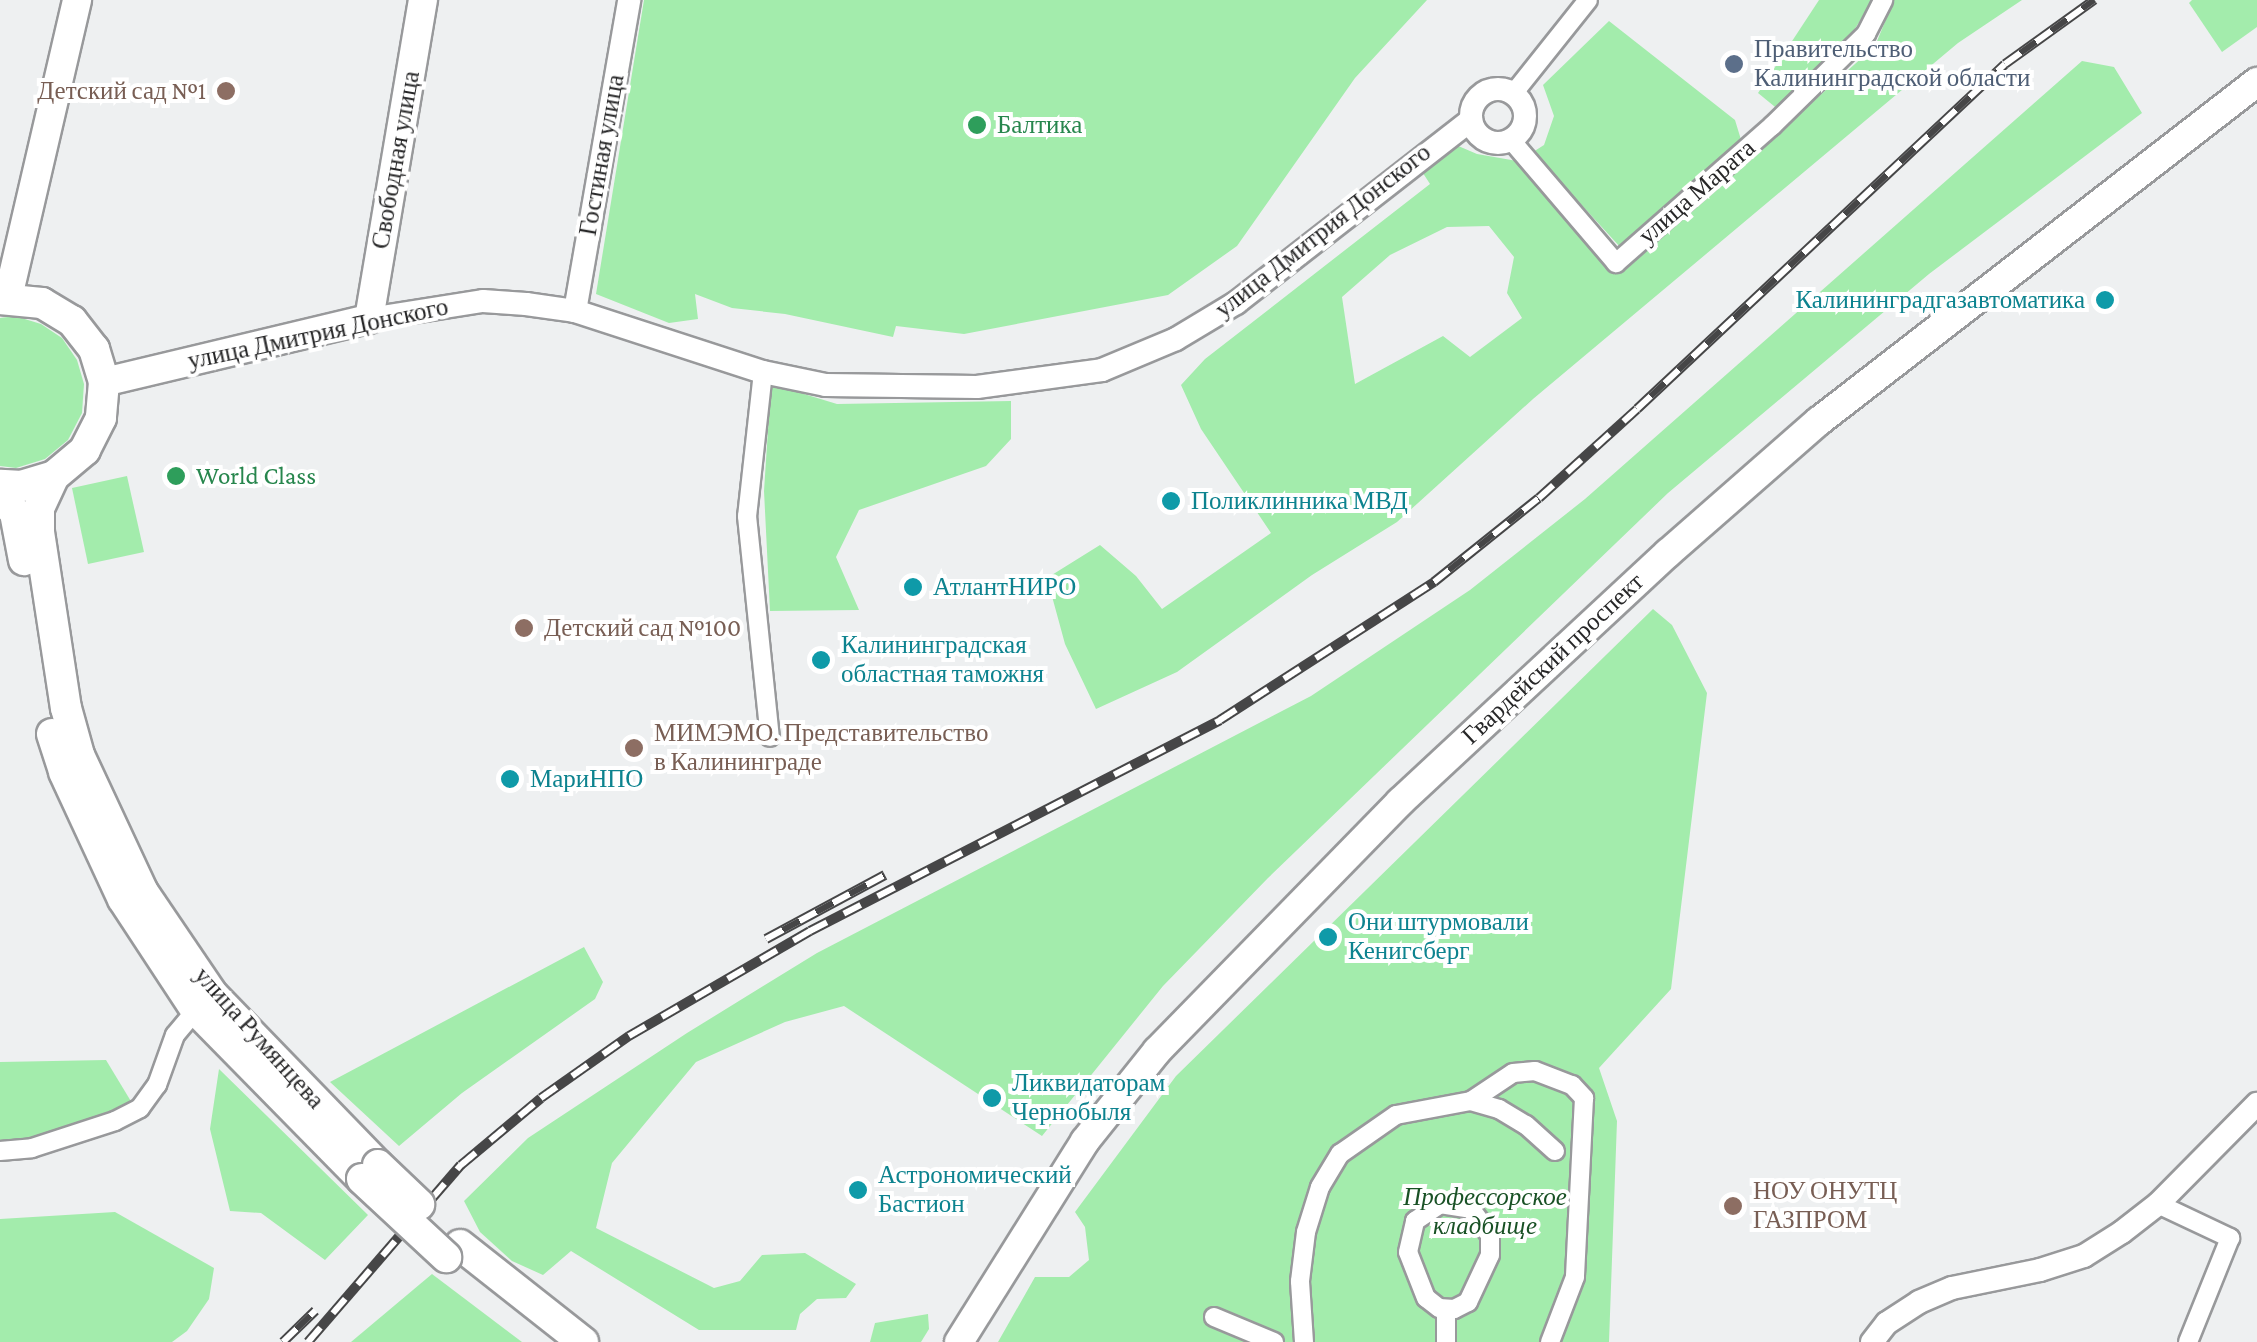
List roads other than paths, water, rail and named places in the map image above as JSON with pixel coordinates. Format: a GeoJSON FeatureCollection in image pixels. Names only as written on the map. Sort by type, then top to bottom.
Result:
{"type":"FeatureCollection","features":[{"type":"Feature","properties":{"kind":"main road"},"geometry":{"type":"LineString","coordinates":[[0,485],[22,486],[54,476],[85,450],[101,418],[104,382],[94,348],[72,321],[42,304],[4,298],[77,0]]}},
{"type":"Feature","properties":{"kind":"main road","name":"Свободная улица"},"geometry":{"type":"LineString","coordinates":[[368,319],[424,0]]}},
{"type":"Feature","properties":{"kind":"main road","name":"Гвардейский проспект"},"geometry":{"type":"LineString","coordinates":[[959,1342],[1085,1141],[1157,1051],[1400,802],[1654,565],[1819,420],[2257,82]]}},
{"type":"Feature","properties":{"kind":"main road","name":"улица Дмитрия Донского"},"geometry":{"type":"LineString","coordinates":[[104,382],[368,319]]}},
{"type":"Feature","properties":{"kind":"main road","name":"улица Румянцева"},"geometry":{"type":"LineString","coordinates":[[54,476],[39,508],[39,532],[66,708],[79,755],[135,874],[212,994],[370,1172]]}},
{"type":"Feature","properties":{"kind":"main road","name":"улица Румянцева"},"geometry":{"type":"LineString","coordinates":[[0,495],[18,524],[46,713],[64,772],[123,899],[196,1010],[548,1342]]}},
{"type":"Feature","properties":{"kind":"main road","name":"улица Румянцева"},"geometry":{"type":"LineString","coordinates":[[453,1251],[583,1342]]}},
{"type":"Feature","properties":{"kind":"street","name":"Гостиная улица"},"geometry":{"type":"LineString","coordinates":[[575,311],[629,0]]}},
{"type":"Feature","properties":{"kind":"street"},"geometry":{"type":"LineString","coordinates":[[1471,120],[1485,140],[1511,140],[1525,118],[1513,94],[1588,0]]}},
{"type":"Feature","properties":{"kind":"street","name":"улица Марата"},"geometry":{"type":"LineString","coordinates":[[1511,140],[1616,263],[1772,126],[1866,34],[1883,0]]}},
{"type":"Feature","properties":{"kind":"street","name":"улица Дмитрия Донского"},"geometry":{"type":"LineString","coordinates":[[368,319],[483,301],[575,311],[763,372],[826,385],[977,387],[1102,370],[1176,339],[1236,303],[1471,120],[1480,95],[1500,88],[1513,94]]}},
{"type":"Feature","properties":{"kind":"street"},"geometry":{"type":"LineString","coordinates":[[763,372],[746,516],[770,737]]}},
{"type":"Feature","properties":{"kind":"street"},"geometry":{"type":"LineString","coordinates":[[0,1151],[32,1148],[115,1121],[140,1108],[157,1085],[175,1035],[196,1010]]}},
{"type":"Feature","properties":{"kind":"street"},"geometry":{"type":"LineString","coordinates":[[1304,1342],[1300,1281],[1306,1232],[1320,1187],[1340,1154],[1396,1115],[1470,1101],[1513,1073],[1535,1071],[1572,1084],[1584,1098],[1576,1277],[1550,1342]]}},
{"type":"Feature","properties":{"kind":"street"},"geometry":{"type":"LineString","coordinates":[[1470,1101],[1512,1117],[1555,1151]]}},
{"type":"Feature","properties":{"kind":"street"},"geometry":{"type":"LineString","coordinates":[[1872,1342],[1888,1324],[1918,1302],[1952,1288],[2040,1270],[2084,1256],[2158,1204],[2257,1104]]}},
{"type":"Feature","properties":{"kind":"street"},"geometry":{"type":"LineString","coordinates":[[1451,1203],[1480,1216],[1492,1246],[1468,1302],[1446,1310],[1426,1298],[1408,1241],[1422,1214],[1451,1203]]}},
{"type":"Feature","properties":{"kind":"street"},"geometry":{"type":"LineString","coordinates":[[2158,1204],[2230,1238],[2188,1342]]}},
{"type":"Feature","properties":{"kind":"street"},"geometry":{"type":"LineString","coordinates":[[1446,1310],[1446,1342]]}},
{"type":"Feature","properties":{"kind":"street"},"geometry":{"type":"LineString","coordinates":[[1214,1316],[1274,1342]]}},
{"type":"Feature","properties":{"kind":"railway"},"geometry":{"type":"LineString","coordinates":[[308,1342],[461,1165],[541,1098],[629,1036],[810,931],[1220,720],[1434,582],[1539,498],[2005,64],[2094,0]]}},
{"type":"Feature","properties":{"kind":"railway"},"geometry":{"type":"LineString","coordinates":[[766,939],[885,875]]}},
{"type":"Feature","properties":{"kind":"railway"},"geometry":{"type":"LineString","coordinates":[[283,1342],[315,1311]]}},
{"type":"Feature","properties":{"kind":"place","name":"Правительство Калининградской области"},"geometry":{"type":"Point","coordinates":[1734,64]}},
{"type":"Feature","properties":{"kind":"place","name":"Детский сад №1"},"geometry":{"type":"Point","coordinates":[226,91]}},
{"type":"Feature","properties":{"kind":"place","name":"Балтика"},"geometry":{"type":"Point","coordinates":[977,125]}},
{"type":"Feature","properties":{"kind":"place","name":"Калининградгазавтоматика"},"geometry":{"type":"Point","coordinates":[2105,300]}},
{"type":"Feature","properties":{"kind":"place","name":"World Class"},"geometry":{"type":"Point","coordinates":[176,476]}},
{"type":"Feature","properties":{"kind":"place","name":"Поликлинника МВД"},"geometry":{"type":"Point","coordinates":[1171,501]}},
{"type":"Feature","properties":{"kind":"place","name":"АтлантНИРО"},"geometry":{"type":"Point","coordinates":[913,587]}},
{"type":"Feature","properties":{"kind":"place","name":"Детский сад №100"},"geometry":{"type":"Point","coordinates":[524,628]}},
{"type":"Feature","properties":{"kind":"place","name":"Калининградская областная таможня"},"geometry":{"type":"Point","coordinates":[821,660]}},
{"type":"Feature","properties":{"kind":"place","name":"МИМЭМО. Представительство в Калининграде"},"geometry":{"type":"Point","coordinates":[634,748]}},
{"type":"Feature","properties":{"kind":"place","name":"МариНПО"},"geometry":{"type":"Point","coordinates":[510,779]}},
{"type":"Feature","properties":{"kind":"place","name":"Они штурмовали Кенигсберг"},"geometry":{"type":"Point","coordinates":[1328,937]}},
{"type":"Feature","properties":{"kind":"place","name":"Ликвидаторам Чернобыля"},"geometry":{"type":"Point","coordinates":[992,1098]}},
{"type":"Feature","properties":{"kind":"place","name":"Астрономический Бастион"},"geometry":{"type":"Point","coordinates":[858,1190]}},
{"type":"Feature","properties":{"kind":"place","name":"НОУ ОНУТЦ ГАЗПРОМ"},"geometry":{"type":"Point","coordinates":[1733,1206]}},
{"type":"Feature","properties":{"kind":"park label","name":"Профессорское кладбище"},"geometry":{"type":"Point","coordinates":[1485,1212]}}]}
